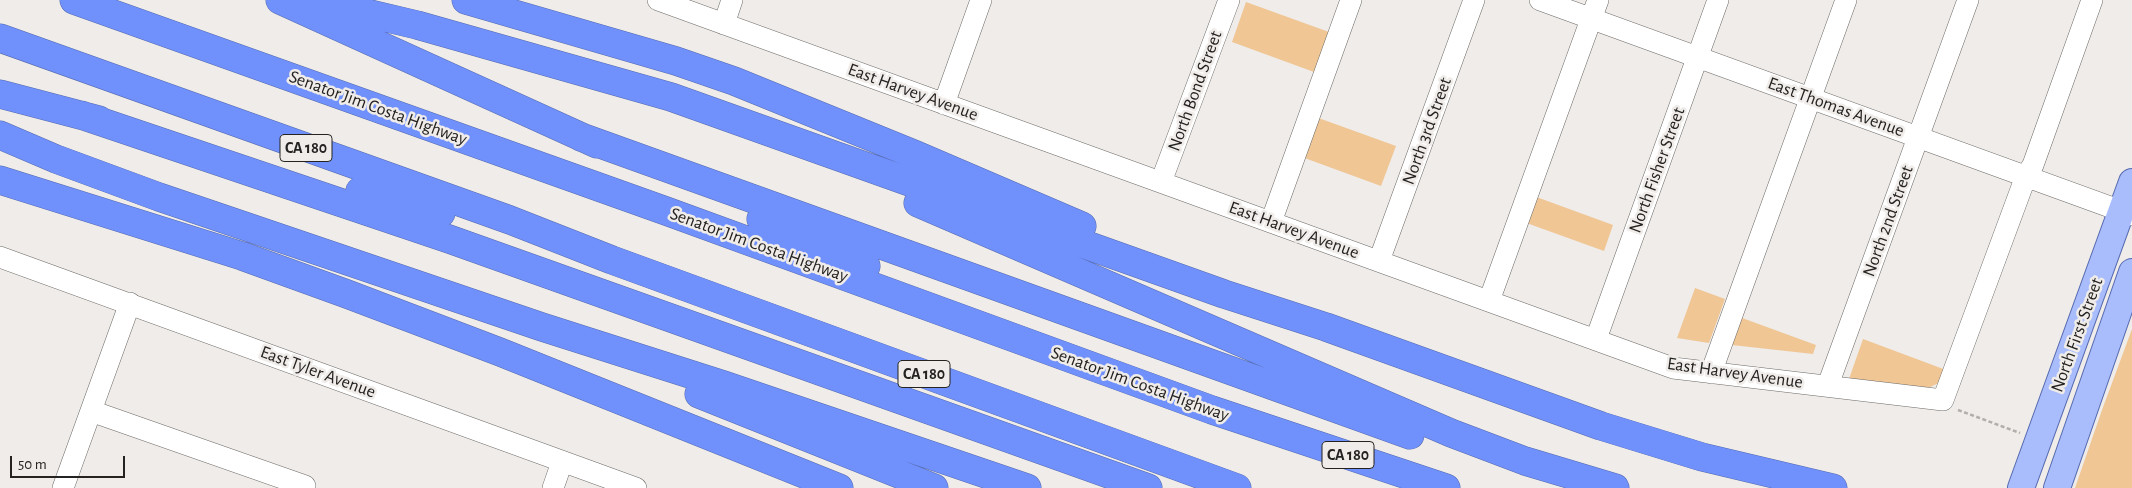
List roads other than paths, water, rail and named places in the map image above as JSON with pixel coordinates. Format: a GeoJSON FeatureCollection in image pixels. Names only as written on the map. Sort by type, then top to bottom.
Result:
{"type":"FeatureCollection","features":[{"type":"Feature","properties":{"kind":"highway","name":"Senator Jim Costa Highway"},"geometry":{"type":"LineString","coordinates":[[74,0],[666,211],[1212,410],[1446,488]]}},
{"type":"Feature","properties":{"kind":"highway"},"geometry":{"type":"LineString","coordinates":[[280,0],[1056,353]]}},
{"type":"Feature","properties":{"kind":"highway"},"geometry":{"type":"LineString","coordinates":[[311,0],[417,25],[545,62],[617,80],[671,97],[1224,294],[1326,327],[1652,442],[1744,468],[1833,488]]}},
{"type":"Feature","properties":{"kind":"highway"},"geometry":{"type":"LineString","coordinates":[[466,0],[734,81],[916,155],[1326,327]]}},
{"type":"Feature","properties":{"kind":"highway","name":"CA 180"},"geometry":{"type":"LineString","coordinates":[[0,38],[510,220],[612,260],[1237,488]]}},
{"type":"Feature","properties":{"kind":"highway"},"geometry":{"type":"LineString","coordinates":[[545,62],[826,164],[1364,397],[1475,443],[1525,461],[1616,488]]}},
{"type":"Feature","properties":{"kind":"highway"},"geometry":{"type":"LineString","coordinates":[[10,97],[612,260]]}},
{"type":"Feature","properties":{"kind":"highway"},"geometry":{"type":"LineString","coordinates":[[81,115],[449,239],[1148,488]]}},
{"type":"Feature","properties":{"kind":"highway"},"geometry":{"type":"LineString","coordinates":[[0,134],[71,164],[159,197],[542,327],[724,385],[1027,488]]}},
{"type":"Feature","properties":{"kind":"highway"},"geometry":{"type":"LineString","coordinates":[[581,136],[1402,432],[1570,488]]}},
{"type":"Feature","properties":{"kind":"highway"},"geometry":{"type":"LineString","coordinates":[[0,180],[242,256],[347,294],[509,356],[839,488]]}},
{"type":"Feature","properties":{"kind":"highway"},"geometry":{"type":"LineString","coordinates":[[542,327],[723,404],[934,488]]}},
{"type":"Feature","properties":{"kind":"main road","name":"North First Street"},"geometry":{"type":"LineString","coordinates":[[2021,488],[2064,372],[2127,213],[2132,182]]}},
{"type":"Feature","properties":{"kind":"main road","name":"North First Street"},"geometry":{"type":"LineString","coordinates":[[2056,488],[2132,272]]}},
{"type":"Feature","properties":{"kind":"street","name":"East Harvey Avenue"},"geometry":{"type":"LineString","coordinates":[[658,0],[1673,368],[1943,400],[2026,176]]}},
{"type":"Feature","properties":{"kind":"street"},"geometry":{"type":"LineString","coordinates":[[724,24],[732,0]]}},
{"type":"Feature","properties":{"kind":"street"},"geometry":{"type":"LineString","coordinates":[[944,104],[981,0]]}},
{"type":"Feature","properties":{"kind":"street","name":"North Bond Street"},"geometry":{"type":"LineString","coordinates":[[1161,182],[1229,0]]}},
{"type":"Feature","properties":{"kind":"street"},"geometry":{"type":"LineString","coordinates":[[1271,222],[1350,0]]}},
{"type":"Feature","properties":{"kind":"street","name":"North 3rd Street"},"geometry":{"type":"LineString","coordinates":[[1379,261],[1474,0]]}},
{"type":"Feature","properties":{"kind":"street","name":"East Thomas Avenue"},"geometry":{"type":"LineString","coordinates":[[1540,0],[1595,9],[1697,57],[2127,213]]}},
{"type":"Feature","properties":{"kind":"street","name":"North Fisher Street"},"geometry":{"type":"LineString","coordinates":[[1596,340],[1718,0]]}},
{"type":"Feature","properties":{"kind":"street"},"geometry":{"type":"LineString","coordinates":[[1711,372],[1846,0]]}},
{"type":"Feature","properties":{"kind":"street","name":"North 2nd Street"},"geometry":{"type":"LineString","coordinates":[[1828,386],[1968,0]]}},
{"type":"Feature","properties":{"kind":"street"},"geometry":{"type":"LineString","coordinates":[[2026,176],[2033,165],[2092,0]]}},
{"type":"Feature","properties":{"kind":"street"},"geometry":{"type":"LineString","coordinates":[[1489,301],[1595,9]]}},
{"type":"Feature","properties":{"kind":"street","name":"East Tyler Avenue"},"geometry":{"type":"LineString","coordinates":[[0,257],[636,488]]}},
{"type":"Feature","properties":{"kind":"street"},"geometry":{"type":"LineString","coordinates":[[63,488],[130,303]]}},
{"type":"Feature","properties":{"kind":"street"},"geometry":{"type":"LineString","coordinates":[[91,411],[305,486]]}},
{"type":"Feature","properties":{"kind":"street"},"geometry":{"type":"LineString","coordinates":[[553,488],[562,462]]}}]}
